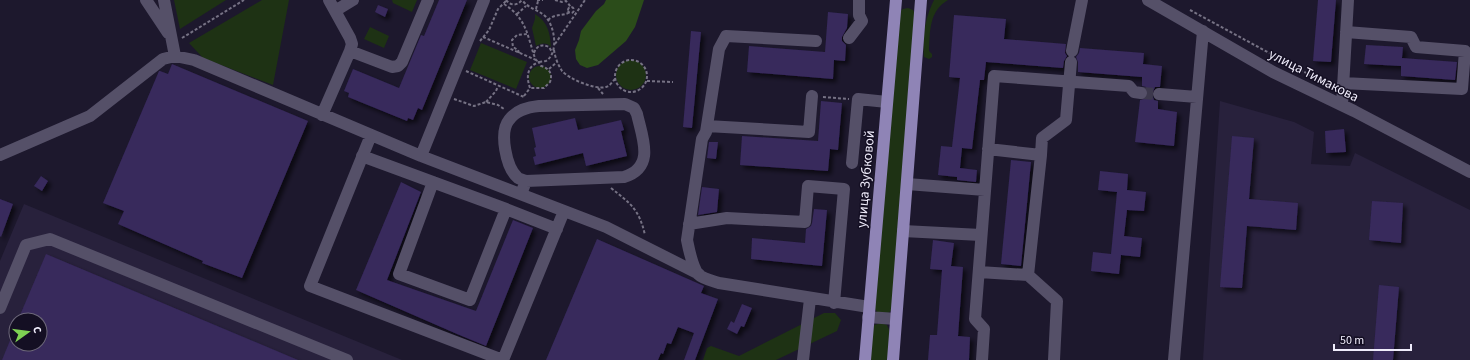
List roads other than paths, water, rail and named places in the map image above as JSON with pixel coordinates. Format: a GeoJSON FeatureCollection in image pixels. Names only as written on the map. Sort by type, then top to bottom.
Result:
{"type":"FeatureCollection","features":[{"type":"Feature","properties":{"kind":"main road","name":"улица Зубковой"},"geometry":{"type":"LineString","coordinates":[[865,360],[895,0]]}},
{"type":"Feature","properties":{"kind":"main road"},"geometry":{"type":"LineString","coordinates":[[894,360],[921,0]]}},
{"type":"Feature","properties":{"kind":"street"},"geometry":{"type":"LineString","coordinates":[[146,0],[172,41]]}},
{"type":"Feature","properties":{"kind":"street"},"geometry":{"type":"LineString","coordinates":[[164,0],[175,56]]}},
{"type":"Feature","properties":{"kind":"street"},"geometry":{"type":"LineString","coordinates":[[322,115],[352,44],[329,0]]}},
{"type":"Feature","properties":{"kind":"street"},"geometry":{"type":"LineString","coordinates":[[335,11],[354,0]]}},
{"type":"Feature","properties":{"kind":"street"},"geometry":{"type":"LineString","coordinates":[[350,51],[392,67],[398,66],[402,62],[428,0]]}},
{"type":"Feature","properties":{"kind":"street"},"geometry":{"type":"LineString","coordinates":[[421,156],[484,0]]}},
{"type":"Feature","properties":{"kind":"street"},"geometry":{"type":"LineString","coordinates":[[849,38],[862,21],[859,15],[859,0]]}},
{"type":"Feature","properties":{"kind":"street"},"geometry":{"type":"LineString","coordinates":[[1028,275],[1042,138],[1066,120],[1073,41],[1082,0]]}},
{"type":"Feature","properties":{"kind":"street","name":"улица Тимакова"},"geometry":{"type":"LineString","coordinates":[[1148,0],[1167,5],[1203,31],[1273,72],[1342,105],[1470,172]]}},
{"type":"Feature","properties":{"kind":"street"},"geometry":{"type":"LineString","coordinates":[[1342,105],[1348,0]]}},
{"type":"Feature","properties":{"kind":"street"},"geometry":{"type":"LineString","coordinates":[[1174,360],[1203,31]]}},
{"type":"Feature","properties":{"kind":"street"},"geometry":{"type":"LineString","coordinates":[[1343,88],[1462,89],[1465,51],[1416,46],[1411,37],[1346,32]]}},
{"type":"Feature","properties":{"kind":"street"},"geometry":{"type":"LineString","coordinates":[[699,274],[691,257],[687,240],[702,139],[706,132],[719,49],[726,36],[815,41]]}},
{"type":"Feature","properties":{"kind":"street"},"geometry":{"type":"LineString","coordinates":[[0,155],[90,116],[163,60],[175,56],[194,60],[421,156],[606,227],[719,283],[810,298],[896,319]]}},
{"type":"Feature","properties":{"kind":"street"},"geometry":{"type":"LineString","coordinates":[[982,360],[984,329],[975,319],[994,76],[1129,86],[1134,92],[1141,92]]}},
{"type":"Feature","properties":{"kind":"street"},"geometry":{"type":"LineString","coordinates":[[1159,94],[1197,97]]}},
{"type":"Feature","properties":{"kind":"street"},"geometry":{"type":"LineString","coordinates":[[707,126],[809,132],[812,96]]}},
{"type":"Feature","properties":{"kind":"street"},"geometry":{"type":"LineString","coordinates":[[852,163],[858,99],[887,102]]}},
{"type":"Feature","properties":{"kind":"street"},"geometry":{"type":"LineString","coordinates":[[625,104],[634,108],[637,114],[645,151],[644,158],[640,166],[630,176],[624,178],[526,181],[518,178],[512,171],[507,158],[504,143],[505,130],[508,121],[521,110],[539,106],[625,104]]}},
{"type":"Feature","properties":{"kind":"street"},"geometry":{"type":"LineString","coordinates":[[371,135],[310,286],[503,360],[564,210]]}},
{"type":"Feature","properties":{"kind":"street"},"geometry":{"type":"LineString","coordinates":[[988,149],[1041,155]]}},
{"type":"Feature","properties":{"kind":"street"},"geometry":{"type":"LineString","coordinates":[[362,156],[557,229]]}},
{"type":"Feature","properties":{"kind":"street"},"geometry":{"type":"LineString","coordinates":[[521,194],[526,181]]}},
{"type":"Feature","properties":{"kind":"street"},"geometry":{"type":"LineString","coordinates":[[433,182],[400,274],[456,295],[470,300],[506,209]]}},
{"type":"Feature","properties":{"kind":"street"},"geometry":{"type":"LineString","coordinates":[[907,184],[985,190]]}},
{"type":"Feature","properties":{"kind":"street"},"geometry":{"type":"LineString","coordinates":[[689,224],[727,218],[805,222],[808,186],[844,189],[834,303]]}},
{"type":"Feature","properties":{"kind":"street"},"geometry":{"type":"LineString","coordinates":[[903,231],[981,235]]}},
{"type":"Feature","properties":{"kind":"street"},"geometry":{"type":"LineString","coordinates":[[0,308],[26,245],[50,239],[346,360]]}},
{"type":"Feature","properties":{"kind":"street"},"geometry":{"type":"LineString","coordinates":[[979,272],[1028,275],[1057,301],[1054,360]]}},
{"type":"Feature","properties":{"kind":"street"},"geometry":{"type":"LineString","coordinates":[[803,360],[810,298]]}},
{"type":"Feature","properties":{"kind":"tunnel"},"geometry":{"type":"LineString","coordinates":[[1141,93],[1159,94]]}}]}
